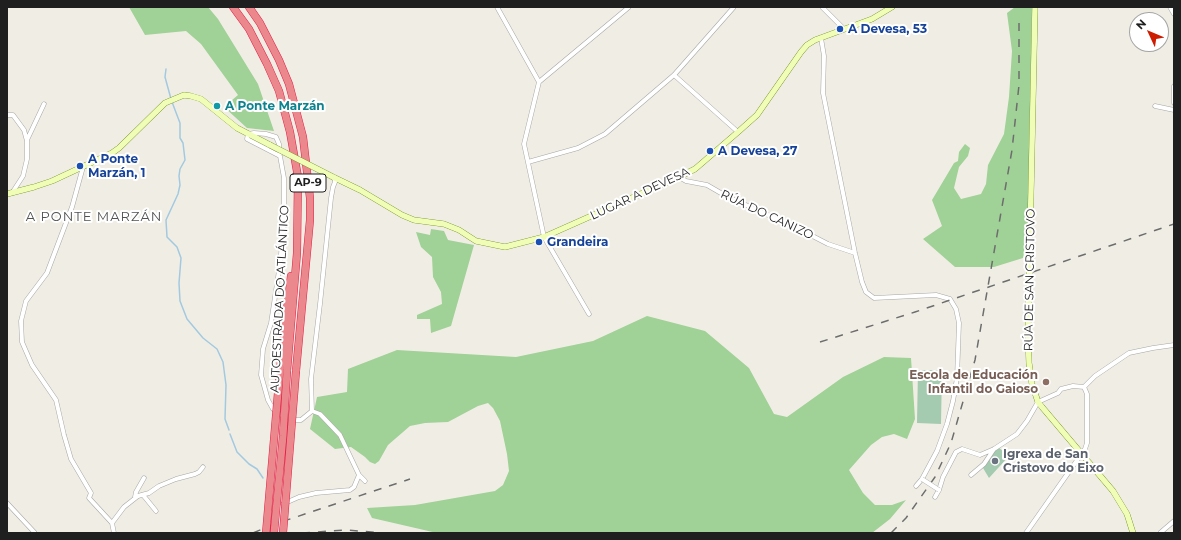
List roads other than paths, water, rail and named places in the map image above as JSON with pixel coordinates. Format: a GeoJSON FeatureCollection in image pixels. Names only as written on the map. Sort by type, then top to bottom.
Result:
{"type":"FeatureCollection","features":[{"type":"Feature","properties":{"kind":"highway","name":"AUTOESTRADA DO ATLÁNTICO"},"geometry":{"type":"LineString","coordinates":[[233,7],[249,29],[267,64],[278,91],[290,132],[298,177],[297,252],[283,370],[283,436],[274,533]]}},
{"type":"Feature","properties":{"kind":"highway","name":"AUTOESTRADA DO ATLÁNTICO"},"geometry":{"type":"LineString","coordinates":[[248,7],[260,23],[279,60],[289,84],[303,137],[310,198],[310,220],[283,533]]}},
{"type":"Feature","properties":{"kind":"highway"},"geometry":{"type":"LineString","coordinates":[[266,533],[283,370]]}},
{"type":"Feature","properties":{"kind":"street"},"geometry":{"type":"LineString","coordinates":[[497,7],[539,82]]}},
{"type":"Feature","properties":{"kind":"street"},"geometry":{"type":"LineString","coordinates":[[589,314],[544,237],[524,144],[539,82],[629,7]]}},
{"type":"Feature","properties":{"kind":"street"},"geometry":{"type":"LineString","coordinates":[[528,162],[578,148],[605,134],[674,76],[734,7]]}},
{"type":"Feature","properties":{"kind":"street"},"geometry":{"type":"LineString","coordinates":[[822,7],[844,30]]}},
{"type":"Feature","properties":{"kind":"street","name":"LUGAR A DEVESA"},"geometry":{"type":"LineString","coordinates":[[83,167],[120,148],[166,102],[178,96],[191,96],[204,101],[237,128],[360,190],[402,215],[414,220],[444,224],[459,230],[476,241],[505,247],[544,237],[679,177],[700,164],[738,132],[760,110],[804,48],[810,43],[872,19],[892,7]]}},
{"type":"Feature","properties":{"kind":"street","name":"RÚA DE SAN CRISTOVO"},"geometry":{"type":"LineString","coordinates":[[1035,7],[1028,331],[1029,363],[1032,384],[1038,402],[1082,453],[1112,491],[1127,514],[1133,533]]}},
{"type":"Feature","properties":{"kind":"street"},"geometry":{"type":"LineString","coordinates":[[1170,7],[1174,14]]}},
{"type":"Feature","properties":{"kind":"street"},"geometry":{"type":"LineString","coordinates":[[821,38],[824,56],[823,93],[855,253],[866,292],[874,298],[936,295],[950,299],[956,309],[959,323],[960,340],[957,378],[947,424],[937,451],[922,479],[916,486]]}},
{"type":"Feature","properties":{"kind":"street"},"geometry":{"type":"LineString","coordinates":[[674,76],[738,132]]}},
{"type":"Feature","properties":{"kind":"street"},"geometry":{"type":"LineString","coordinates":[[1174,86],[1174,103]]}},
{"type":"Feature","properties":{"kind":"street"},"geometry":{"type":"LineString","coordinates":[[27,141],[44,104]]}},
{"type":"Feature","properties":{"kind":"street"},"geometry":{"type":"LineString","coordinates":[[1155,106],[1174,110]]}},
{"type":"Feature","properties":{"kind":"street"},"geometry":{"type":"LineString","coordinates":[[7,115],[13,115],[24,130],[27,141],[27,159],[22,176],[9,194]]}},
{"type":"Feature","properties":{"kind":"street"},"geometry":{"type":"LineString","coordinates":[[280,156],[247,139],[248,134],[266,134],[276,138],[279,144],[284,185],[284,224],[282,245],[271,323],[264,349],[261,375],[268,400],[273,409],[287,420],[301,420],[312,411]]}},
{"type":"Feature","properties":{"kind":"street"},"geometry":{"type":"LineString","coordinates":[[9,194],[40,185],[83,167]]}},
{"type":"Feature","properties":{"kind":"street"},"geometry":{"type":"LineString","coordinates":[[83,167],[72,207],[47,273],[26,300],[21,321],[22,342],[32,365],[56,400],[71,459],[91,493],[89,498],[112,523],[114,533]]}},
{"type":"Feature","properties":{"kind":"street"},"geometry":{"type":"LineString","coordinates":[[312,411],[311,379],[331,198],[335,182],[334,177]]}},
{"type":"Feature","properties":{"kind":"street","name":"RÚA DO CANIZO"},"geometry":{"type":"LineString","coordinates":[[679,177],[686,181],[707,185],[726,196],[799,229],[828,244],[855,253]]}},
{"type":"Feature","properties":{"kind":"street"},"geometry":{"type":"LineString","coordinates":[[1084,387],[1095,376],[1129,353],[1174,345]]}},
{"type":"Feature","properties":{"kind":"street"},"geometry":{"type":"LineString","coordinates":[[935,497],[940,490],[943,477],[956,452],[962,449],[980,455],[994,449],[1017,434],[1027,421],[1038,402],[1058,393],[1061,389],[1073,386],[1084,387]]}},
{"type":"Feature","properties":{"kind":"street"},"geometry":{"type":"LineString","coordinates":[[1026,533],[1082,453],[1087,443],[1087,394],[1084,387]]}},
{"type":"Feature","properties":{"kind":"street"},"geometry":{"type":"LineString","coordinates":[[312,411],[320,414],[340,435],[359,475],[365,481]]}},
{"type":"Feature","properties":{"kind":"street"},"geometry":{"type":"LineString","coordinates":[[971,475],[984,464],[994,449]]}},
{"type":"Feature","properties":{"kind":"street"},"geometry":{"type":"LineString","coordinates":[[112,523],[124,507],[135,498],[176,479],[195,474],[199,472],[202,467]]}},
{"type":"Feature","properties":{"kind":"street"},"geometry":{"type":"LineString","coordinates":[[278,533],[280,510],[283,504],[299,497],[316,493],[350,490],[354,487],[359,475]]}},
{"type":"Feature","properties":{"kind":"street"},"geometry":{"type":"LineString","coordinates":[[135,498],[136,492],[144,478]]}},
{"type":"Feature","properties":{"kind":"street"},"geometry":{"type":"LineString","coordinates":[[922,479],[940,490]]}},
{"type":"Feature","properties":{"kind":"street"},"geometry":{"type":"LineString","coordinates":[[143,495],[156,510]]}},
{"type":"Feature","properties":{"kind":"street"},"geometry":{"type":"LineString","coordinates":[[7,503],[35,533]]}},
{"type":"Feature","properties":{"kind":"street"},"geometry":{"type":"LineString","coordinates":[[1160,533],[1174,521]]}},
{"type":"Feature","properties":{"kind":"waterway"},"geometry":{"type":"LineString","coordinates":[[166,69],[165,77],[171,99]]}},
{"type":"Feature","properties":{"kind":"waterway"},"geometry":{"type":"LineString","coordinates":[[172,102],[180,123],[180,138],[183,143],[185,160],[180,169],[180,185],[178,194],[166,220],[167,237],[177,247],[181,258],[179,283],[180,301],[187,319],[203,338],[217,349],[223,362],[226,385],[225,419],[229,430]]}},
{"type":"Feature","properties":{"kind":"waterway"},"geometry":{"type":"LineString","coordinates":[[230,434],[237,452],[249,464],[257,469],[263,478]]}},
{"type":"Feature","properties":{"kind":"railway"},"geometry":{"type":"LineString","coordinates":[[891,533],[906,518],[935,477],[951,443],[975,360],[1012,150],[1019,85],[1019,20]]}},
{"type":"Feature","properties":{"kind":"railway"},"geometry":{"type":"LineString","coordinates":[[820,342],[915,312],[1174,224]]}},
{"type":"Feature","properties":{"kind":"railway"},"geometry":{"type":"LineString","coordinates":[[253,533],[272,525],[410,479]]}},
{"type":"Feature","properties":{"kind":"railway"},"geometry":{"type":"LineString","coordinates":[[302,533],[345,530],[385,533]]}},
{"type":"Feature","properties":{"kind":"place","name":"A Devesa, 53"},"geometry":{"type":"Point","coordinates":[840,29]}},
{"type":"Feature","properties":{"kind":"place","name":"A Ponte Marzán"},"geometry":{"type":"Point","coordinates":[217,106]}},
{"type":"Feature","properties":{"kind":"place","name":"A Devesa, 27"},"geometry":{"type":"Point","coordinates":[710,151]}},
{"type":"Feature","properties":{"kind":"place","name":"A Ponte Marzán, 1"},"geometry":{"type":"Point","coordinates":[80,166]}},
{"type":"Feature","properties":{"kind":"place","name":"Grandeira"},"geometry":{"type":"Point","coordinates":[539,242]}},
{"type":"Feature","properties":{"kind":"place","name":"Escola de Educación Infantil do Gaioso"},"geometry":{"type":"Point","coordinates":[1046,382]}},
{"type":"Feature","properties":{"kind":"place","name":"Igrexa de San Cristovo do Eixo"},"geometry":{"type":"Point","coordinates":[995,461]}},
{"type":"Feature","properties":{"kind":"district","name":"A PONTE MARZÁN"},"geometry":{"type":"Point","coordinates":[94,217]}}]}
